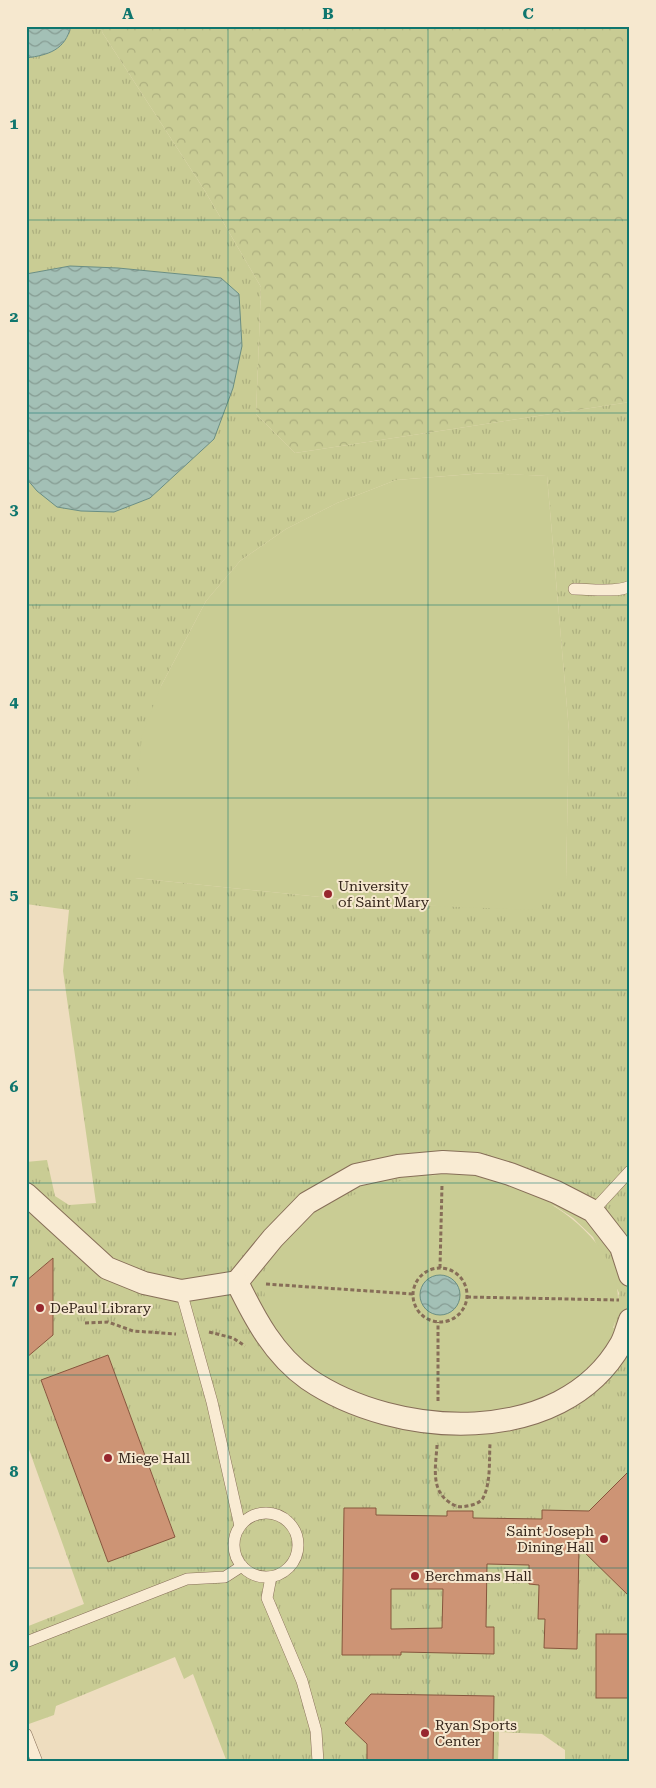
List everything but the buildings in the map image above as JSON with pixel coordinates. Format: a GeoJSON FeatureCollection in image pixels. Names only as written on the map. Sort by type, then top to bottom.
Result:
{"type":"FeatureCollection","features":[{"type":"Feature","properties":{"kind":"street"},"geometry":{"type":"LineString","coordinates":[[28,1199],[107,1268],[144,1283],[181,1291],[238,1282],[273,1238],[307,1203],[356,1176],[398,1166],[443,1162],[477,1164],[510,1174],[556,1192],[593,1211],[621,1247],[630,1275]]}},
{"type":"Feature","properties":{"kind":"street"},"geometry":{"type":"LineString","coordinates":[[238,1282],[253,1316],[273,1346],[307,1378],[338,1397],[366,1409],[438,1423],[466,1425],[491,1423],[537,1412],[569,1396],[600,1374],[622,1344],[625,1310]]}},
{"type":"Feature","properties":{"kind":"lane"},"geometry":{"type":"LineString","coordinates":[[574,589],[626,589],[630,586]]}},
{"type":"Feature","properties":{"kind":"lane"},"geometry":{"type":"LineString","coordinates":[[593,1211],[630,1171]]}},
{"type":"Feature","properties":{"kind":"lane"},"geometry":{"type":"LineString","coordinates":[[181,1291],[212,1402],[240,1526],[234,1546],[236,1557],[242,1566],[260,1577],[271,1577],[289,1568],[295,1559],[298,1543],[294,1528],[287,1520],[278,1515],[268,1513],[248,1519],[240,1526]]}},
{"type":"Feature","properties":{"kind":"lane"},"geometry":{"type":"LineString","coordinates":[[26,1642],[187,1579],[225,1577],[242,1566]]}},
{"type":"Feature","properties":{"kind":"lane"},"geometry":{"type":"LineString","coordinates":[[271,1577],[266,1598],[302,1682],[316,1730],[318,1762]]}},
{"type":"Feature","properties":{"kind":"lane"},"geometry":{"type":"LineString","coordinates":[[26,1734],[37,1762]]}},
{"type":"Feature","properties":{"kind":"path"},"geometry":{"type":"LineString","coordinates":[[440,1268],[443,1162]]}},
{"type":"Feature","properties":{"kind":"path"},"geometry":{"type":"LineString","coordinates":[[440,1268],[449,1270],[463,1280],[467,1297],[466,1305],[455,1318],[438,1322],[423,1316],[414,1302],[413,1294],[419,1278],[425,1273],[440,1268]]}},
{"type":"Feature","properties":{"kind":"path"},"geometry":{"type":"LineString","coordinates":[[238,1282],[413,1294]]}},
{"type":"Feature","properties":{"kind":"path"},"geometry":{"type":"LineString","coordinates":[[467,1297],[625,1310]]}},
{"type":"Feature","properties":{"kind":"green space"},"geometry":{"type":"Polygon","coordinates":[[[71,26],[103,26],[102,32],[205,191],[261,287],[256,414],[295,453],[630,402],[630,1634],[612,1634],[612,1667],[596,1667],[596,1698],[630,1698],[630,1762],[565,1762],[565,1750],[542,1734],[499,1732],[498,1762],[493,1762],[494,1696],[372,1694],[345,1723],[367,1744],[367,1762],[227,1762],[193,1674],[184,1679],[175,1657],[56,1706],[54,1715],[26,1725],[26,1627],[84,1604],[26,1441],[26,1358],[53,1335],[53,1258],[26,1281],[26,1162],[47,1160],[55,1196],[69,1205],[96,1203],[63,971],[69,910],[26,904],[26,478],[57,507],[81,511],[114,512],[150,498],[214,439],[221,278],[118,268],[70,266],[26,274],[26,58],[55,50],[65,41],[71,26]],[[484,473],[396,480],[337,503],[286,529],[240,561],[206,601],[161,686],[135,878],[389,904],[537,909],[566,881],[569,731],[547,476],[484,473]],[[437,1175],[406,1180],[351,1197],[322,1210],[614,1328],[619,1293],[593,1237],[573,1218],[555,1206],[437,1175]],[[108,1355],[41,1381],[108,1562],[175,1536],[108,1355]]]}},
{"type":"Feature","properties":{"kind":"green space"},"geometry":{"type":"Polygon","coordinates":[[[103,26],[630,26],[630,402],[295,453],[256,414],[261,287],[205,191],[102,32],[103,26]]]}},
{"type":"Feature","properties":{"kind":"green space"},"geometry":{"type":"Polygon","coordinates":[[[485,473],[547,476],[569,731],[566,882],[537,910],[389,904],[135,878],[135,808],[142,735],[161,686],[206,601],[240,561],[286,529],[337,503],[396,480],[485,473]]]}},
{"type":"Feature","properties":{"kind":"green space"},"geometry":{"type":"Polygon","coordinates":[[[437,1175],[486,1178],[529,1192],[556,1207],[579,1225],[599,1247],[612,1271],[618,1297],[614,1325],[599,1354],[572,1380],[538,1400],[513,1408],[482,1412],[412,1408],[380,1401],[336,1383],[308,1365],[291,1349],[278,1332],[269,1314],[265,1296],[265,1277],[271,1258],[283,1240],[301,1223],[332,1204],[366,1190],[401,1181],[437,1175]]]}},
{"type":"Feature","properties":{"kind":"water"},"geometry":{"type":"Polygon","coordinates":[[[26,26],[71,26],[65,41],[55,50],[26,58],[26,26]]]}},
{"type":"Feature","properties":{"kind":"water"},"geometry":{"type":"Polygon","coordinates":[[[70,266],[118,268],[221,278],[239,294],[242,346],[233,388],[214,439],[150,498],[114,512],[81,511],[57,507],[37,491],[26,478],[26,274],[70,266]]]}},
{"type":"Feature","properties":{"kind":"water"},"geometry":{"type":"Polygon","coordinates":[[[444,1275],[451,1278],[457,1284],[460,1295],[459,1303],[451,1312],[444,1315],[436,1315],[429,1312],[421,1303],[420,1291],[423,1284],[432,1276],[444,1275]]]}},
{"type":"Feature","properties":{"kind":"place","name":"University of Saint Mary"},"geometry":{"type":"Point","coordinates":[328,894]}},
{"type":"Feature","properties":{"kind":"place","name":"DePaul Library"},"geometry":{"type":"Point","coordinates":[40,1308]}},
{"type":"Feature","properties":{"kind":"place","name":"Miege Hall"},"geometry":{"type":"Point","coordinates":[108,1458]}},
{"type":"Feature","properties":{"kind":"place","name":"Saint Joseph Dining Hall"},"geometry":{"type":"Point","coordinates":[604,1539]}},
{"type":"Feature","properties":{"kind":"place","name":"Berchmans Hall"},"geometry":{"type":"Point","coordinates":[415,1576]}},
{"type":"Feature","properties":{"kind":"place","name":"Ryan Sports Center"},"geometry":{"type":"Point","coordinates":[425,1733]}}]}
